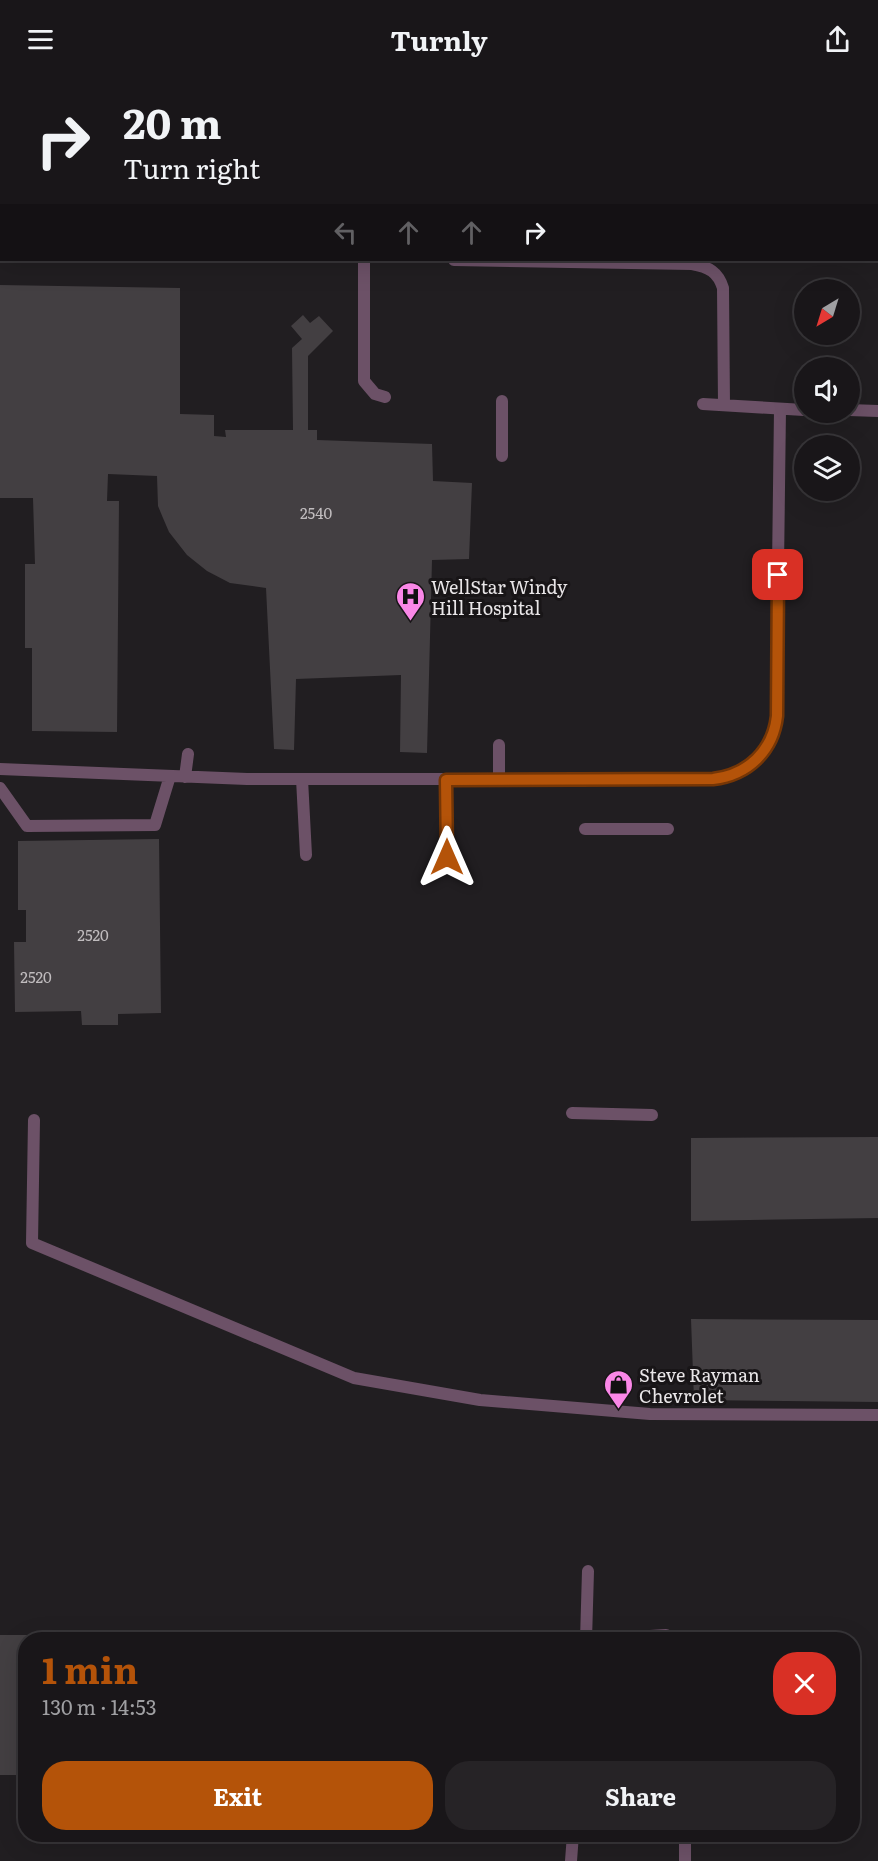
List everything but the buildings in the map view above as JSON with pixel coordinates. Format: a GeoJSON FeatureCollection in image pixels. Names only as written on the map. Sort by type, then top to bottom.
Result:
{"type":"FeatureCollection","features":[{"type":"Feature","properties":{"kind":"lane"},"geometry":{"type":"LineString","coordinates":[[364,261],[364,381],[369,389],[385,397]]}},
{"type":"Feature","properties":{"kind":"lane"},"geometry":{"type":"LineString","coordinates":[[514,261],[692,264],[711,270],[719,276],[723,288],[724,405]]}},
{"type":"Feature","properties":{"kind":"lane"},"geometry":{"type":"LineString","coordinates":[[502,401],[502,456]]}},
{"type":"Feature","properties":{"kind":"lane"},"geometry":{"type":"LineString","coordinates":[[703,404],[794,410]]}},
{"type":"Feature","properties":{"kind":"lane"},"geometry":{"type":"LineString","coordinates":[[0,769],[185,777],[446,780],[713,779],[742,770],[766,749],[773,738],[777,716],[780,409]]}},
{"type":"Feature","properties":{"kind":"lane"},"geometry":{"type":"LineString","coordinates":[[860,410],[878,411]]}},
{"type":"Feature","properties":{"kind":"lane"},"geometry":{"type":"LineString","coordinates":[[499,745],[499,780]]}},
{"type":"Feature","properties":{"kind":"lane"},"geometry":{"type":"LineString","coordinates":[[185,777],[188,754]]}},
{"type":"Feature","properties":{"kind":"lane"},"geometry":{"type":"LineString","coordinates":[[0,788],[27,826],[155,825],[170,776]]}},
{"type":"Feature","properties":{"kind":"lane"},"geometry":{"type":"LineString","coordinates":[[302,779],[306,855]]}},
{"type":"Feature","properties":{"kind":"lane"},"geometry":{"type":"LineString","coordinates":[[446,780],[447,857]]}},
{"type":"Feature","properties":{"kind":"lane"},"geometry":{"type":"LineString","coordinates":[[585,829],[668,829]]}},
{"type":"Feature","properties":{"kind":"lane"},"geometry":{"type":"LineString","coordinates":[[572,1113],[652,1115]]}},
{"type":"Feature","properties":{"kind":"lane"},"geometry":{"type":"LineString","coordinates":[[34,1119],[32,1243],[354,1378],[480,1400],[650,1414],[878,1415]]}},
{"type":"Feature","properties":{"kind":"lane"},"geometry":{"type":"LineString","coordinates":[[587,1632],[588,1571]]}},
{"type":"Feature","properties":{"kind":"lane"},"geometry":{"type":"LineString","coordinates":[[571,1861],[572,1842]]}},
{"type":"Feature","properties":{"kind":"lane"},"geometry":{"type":"LineString","coordinates":[[685,1842],[685,1861]]}},
{"type":"Feature","properties":{"kind":"place","name":"WellStar Windy Hill Hospital"},"geometry":{"type":"Point","coordinates":[410,622]}},
{"type":"Feature","properties":{"kind":"place","name":"Steve Rayman Chevrolet"},"geometry":{"type":"Point","coordinates":[618,1410]}},
{"type":"Feature","properties":{"kind":"route"},"geometry":{"type":"LineString","coordinates":[[447,857],[446,780],[713,779],[736,773],[756,761],[773,738],[777,716],[778,575]]}}]}
